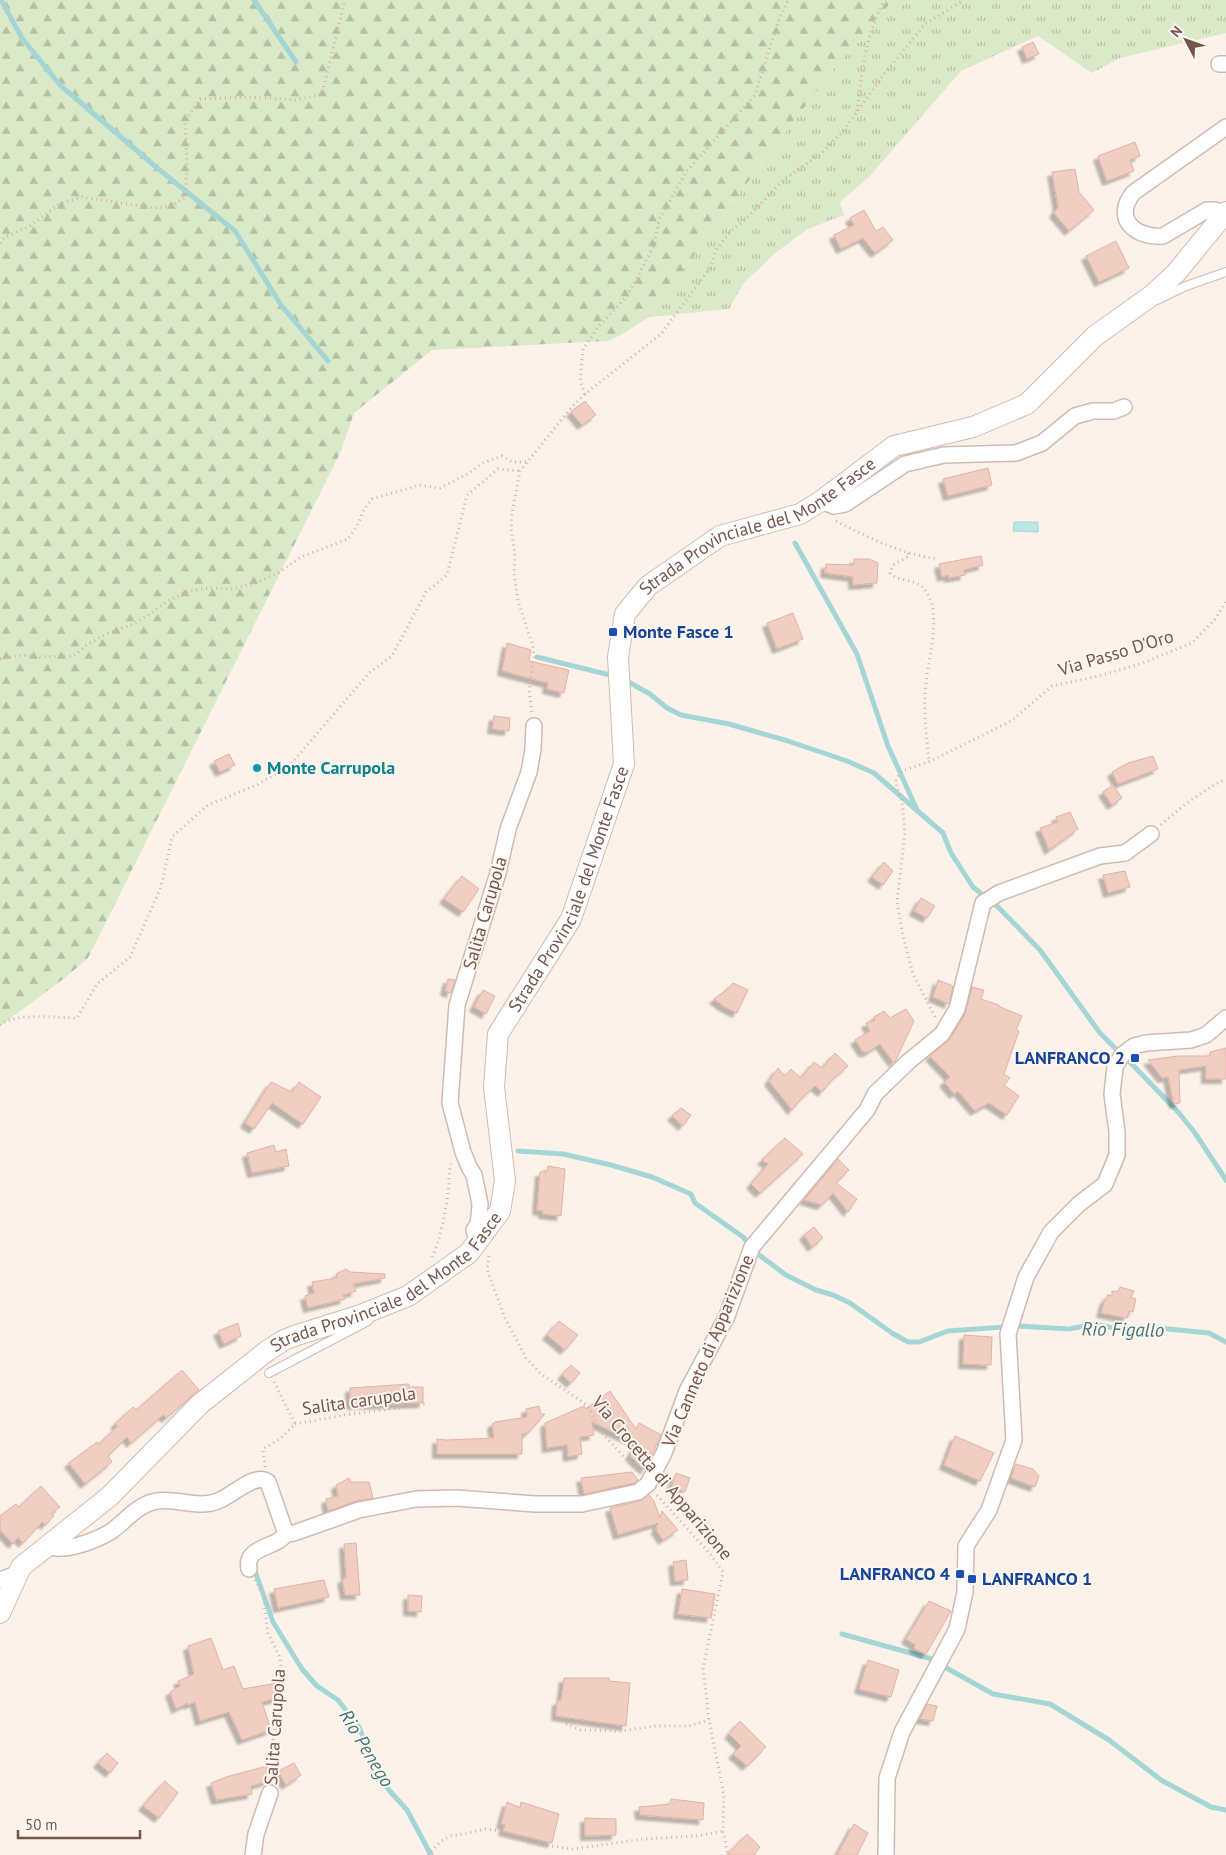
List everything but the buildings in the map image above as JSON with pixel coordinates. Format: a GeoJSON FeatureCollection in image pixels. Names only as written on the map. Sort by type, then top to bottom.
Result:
{"type":"FeatureCollection","features":[{"type":"Feature","properties":{"kind":"main road","name":"Strada Provinciale del Monte Fasce"},"geometry":{"type":"LineString","coordinates":[[0,1613],[21,1567],[110,1496],[200,1404],[267,1351],[297,1335],[342,1322],[387,1306],[408,1296],[469,1253],[500,1211],[505,1181],[494,1087],[498,1034],[571,918],[624,764],[618,657],[626,614],[648,586],[720,536],[824,509],[894,446],[974,427],[1027,404],[1096,336],[1151,296],[1176,273],[1225,213]]}},
{"type":"Feature","properties":{"kind":"street"},"geometry":{"type":"LineString","coordinates":[[1225,213],[1207,210],[1163,236],[1155,237],[1146,236],[1131,227],[1124,214],[1127,200],[1133,193],[1226,126]]}},
{"type":"Feature","properties":{"kind":"street"},"geometry":{"type":"LineString","coordinates":[[824,509],[845,504],[904,464],[944,455],[1016,454],[1042,443],[1075,416],[1093,411],[1114,411],[1124,407]]}},
{"type":"Feature","properties":{"kind":"street","name":"Salita Carupola"},"geometry":{"type":"LineString","coordinates":[[479,1240],[474,1230],[478,1224],[480,1204],[474,1175],[463,1152],[450,1103],[458,1005],[493,892],[508,829],[529,772],[534,726]]}},
{"type":"Feature","properties":{"kind":"street","name":"Via Canneto di Apparizione"},"geometry":{"type":"LineString","coordinates":[[648,1484],[664,1453],[687,1391],[727,1316],[752,1247],[867,1110],[875,1094],[908,1062],[942,1034],[957,1009],[983,903],[999,893],[1100,856],[1125,853],[1151,834]]}},
{"type":"Feature","properties":{"kind":"street"},"geometry":{"type":"LineString","coordinates":[[886,1855],[888,1778],[902,1732],[957,1629],[965,1592],[966,1546],[988,1510],[1014,1440],[1008,1334],[1026,1277],[1051,1232],[1079,1204],[1105,1184],[1117,1155],[1117,1132],[1112,1094],[1115,1067],[1122,1055],[1134,1046],[1146,1043],[1191,1040],[1206,1035],[1226,1018]]}},
{"type":"Feature","properties":{"kind":"street"},"geometry":{"type":"LineString","coordinates":[[47,1547],[63,1548],[97,1538],[111,1532],[134,1512],[157,1500],[211,1504],[228,1497],[260,1478],[268,1482],[286,1534]]}},
{"type":"Feature","properties":{"kind":"street"},"geometry":{"type":"LineString","coordinates":[[286,1534],[294,1533],[359,1510],[416,1499],[457,1498],[535,1504],[582,1504],[638,1492],[648,1484]]}},
{"type":"Feature","properties":{"kind":"street"},"geometry":{"type":"LineString","coordinates":[[249,1569],[249,1560],[252,1555],[283,1539],[286,1534]]}},
{"type":"Feature","properties":{"kind":"street"},"geometry":{"type":"LineString","coordinates":[[0,1580],[19,1573]]}},
{"type":"Feature","properties":{"kind":"street","name":"Salita Carupola"},"geometry":{"type":"LineString","coordinates":[[253,1855],[256,1834],[270,1793]]}},
{"type":"Feature","properties":{"kind":"lane"},"geometry":{"type":"LineString","coordinates":[[1151,296],[1157,300],[1186,286],[1226,272]]}},
{"type":"Feature","properties":{"kind":"lane"},"geometry":{"type":"LineString","coordinates":[[268,1373],[359,1326],[387,1306]]}},
{"type":"Feature","properties":{"kind":"path"},"geometry":{"type":"LineString","coordinates":[[0,243],[5,237],[30,226],[59,204],[82,197],[153,208],[172,206],[185,197],[187,164],[185,121],[200,99],[250,97],[296,100],[322,94],[345,0]]}},
{"type":"Feature","properties":{"kind":"path"},"geometry":{"type":"LineString","coordinates":[[585,394],[580,381],[583,349],[599,326],[627,296],[654,246],[659,220],[686,172],[755,95],[778,22],[788,0]]}},
{"type":"Feature","properties":{"kind":"path"},"geometry":{"type":"LineString","coordinates":[[856,112],[866,53],[876,16],[885,0]]}},
{"type":"Feature","properties":{"kind":"path"},"geometry":{"type":"LineString","coordinates":[[534,726],[528,691],[534,657],[533,646],[518,601],[514,572],[515,554],[511,529],[512,512],[520,471],[571,408],[585,394],[661,334],[710,268],[716,250],[730,232],[749,216],[783,180],[822,153],[843,131],[925,24],[964,0]]}},
{"type":"Feature","properties":{"kind":"path"},"geometry":{"type":"LineString","coordinates":[[0,659],[22,655],[40,657],[74,656],[88,644],[134,624],[166,602],[189,591],[209,588],[233,589],[258,582],[301,558],[348,539],[357,526],[364,509],[372,499],[419,485],[440,488],[462,478],[483,464],[502,456],[512,462],[527,462]]}},
{"type":"Feature","properties":{"kind":"path"},"geometry":{"type":"LineString","coordinates":[[0,1025],[5,1021],[30,1017],[77,1018],[97,984],[130,957],[161,887],[172,837],[208,805],[257,785],[290,765],[370,672],[392,656],[426,592],[447,576],[467,495],[498,469],[520,471]]}},
{"type":"Feature","properties":{"kind":"path"},"geometry":{"type":"LineString","coordinates":[[824,509],[875,541],[908,553],[938,560]]}},
{"type":"Feature","properties":{"kind":"path"},"geometry":{"type":"LineString","coordinates":[[908,553],[909,556],[906,559],[893,565],[890,573],[900,578],[916,581],[922,586],[927,593],[935,614],[925,696],[929,761]]}},
{"type":"Feature","properties":{"kind":"path","name":"Via Passo D'Oro"},"geometry":{"type":"LineString","coordinates":[[942,1034],[933,1010],[913,974],[903,936],[897,902],[905,833],[902,801],[897,789],[896,779],[902,770],[929,761],[1011,721],[1052,686],[1099,676],[1192,644],[1216,618],[1226,600]]}},
{"type":"Feature","properties":{"kind":"path"},"geometry":{"type":"LineString","coordinates":[[1151,834],[1186,802],[1226,779]]}},
{"type":"Feature","properties":{"kind":"path"},"geometry":{"type":"LineString","coordinates":[[429,1262],[437,1247],[448,1192],[451,1163],[463,1152]]}},
{"type":"Feature","properties":{"kind":"path","name":"Via Crocetta di Apparizione"},"geometry":{"type":"LineString","coordinates":[[479,1240],[491,1249],[487,1269],[504,1316],[526,1358],[541,1374],[587,1405],[602,1432],[624,1455],[723,1572],[703,1668],[709,1720],[724,1795],[722,1831],[728,1855]]}},
{"type":"Feature","properties":{"kind":"path","name":"Salita Carupola"},"geometry":{"type":"LineString","coordinates":[[268,1373],[295,1424],[280,1439],[262,1449],[268,1482]]}},
{"type":"Feature","properties":{"kind":"path","name":"Salita carupola"},"geometry":{"type":"LineString","coordinates":[[295,1424],[427,1404]]}},
{"type":"Feature","properties":{"kind":"path","name":"Salita Carupola"},"geometry":{"type":"LineString","coordinates":[[249,1569],[263,1595],[268,1633],[280,1658],[283,1682],[270,1759],[270,1793]]}},
{"type":"Feature","properties":{"kind":"path"},"geometry":{"type":"LineString","coordinates":[[566,1724],[581,1730],[620,1731],[656,1726],[688,1726],[709,1720]]}},
{"type":"Feature","properties":{"kind":"path"},"geometry":{"type":"LineString","coordinates":[[428,1855],[440,1842],[450,1836],[485,1829],[501,1831],[537,1844],[573,1849],[644,1839],[697,1836],[722,1831]]}},
{"type":"Feature","properties":{"kind":"green space"},"geometry":{"type":"Polygon","coordinates":[[[0,0],[893,0],[832,71],[649,317],[621,335],[607,341],[432,350],[354,413],[341,451],[88,958],[66,977],[0,1026],[0,0]]]}},
{"type":"Feature","properties":{"kind":"green space"},"geometry":{"type":"Polygon","coordinates":[[[893,0],[1226,0],[1226,33],[1120,58],[1092,73],[1038,36],[961,71],[869,177],[840,202],[844,215],[808,229],[775,253],[743,284],[729,309],[649,317],[832,71],[893,0]]]}},
{"type":"Feature","properties":{"kind":"water"},"geometry":{"type":"Polygon","coordinates":[[[1014,522],[1038,522],[1038,532],[1013,531],[1014,522]]]}},
{"type":"Feature","properties":{"kind":"waterway"},"geometry":{"type":"LineString","coordinates":[[1,0],[22,38],[60,85],[235,231],[281,305],[328,361]]}},
{"type":"Feature","properties":{"kind":"waterway"},"geometry":{"type":"LineString","coordinates":[[254,0],[296,62]]}},
{"type":"Feature","properties":{"kind":"waterway"},"geometry":{"type":"LineString","coordinates":[[795,543],[857,654],[888,746],[917,810]]}},
{"type":"Feature","properties":{"kind":"waterway"},"geometry":{"type":"LineString","coordinates":[[537,657],[614,676]]}},
{"type":"Feature","properties":{"kind":"waterway"},"geometry":{"type":"LineString","coordinates":[[625,680],[681,715],[729,724],[788,741],[847,761],[874,773],[943,833],[951,853],[973,887],[998,907],[1040,950],[1100,1033],[1116,1049]]}},
{"type":"Feature","properties":{"kind":"waterway"},"geometry":{"type":"LineString","coordinates":[[1126,1058],[1179,1113],[1195,1133],[1226,1180]]}},
{"type":"Feature","properties":{"kind":"waterway","name":"Rio Figallo"},"geometry":{"type":"LineString","coordinates":[[518,1151],[563,1154],[611,1165],[652,1177],[691,1194],[695,1203],[743,1237],[759,1255],[786,1275],[816,1290],[850,1303],[908,1342],[919,1342],[948,1331],[1019,1326],[1069,1329],[1095,1324],[1126,1331],[1158,1328],[1209,1333],[1226,1342]]}},
{"type":"Feature","properties":{"kind":"waterway","name":"Rio Penego"},"geometry":{"type":"LineString","coordinates":[[254,1568],[273,1622],[302,1669],[317,1686],[338,1700],[359,1727],[376,1770],[388,1789],[407,1810],[431,1855]]}},
{"type":"Feature","properties":{"kind":"waterway"},"geometry":{"type":"LineString","coordinates":[[842,1634],[932,1659]]}},
{"type":"Feature","properties":{"kind":"waterway"},"geometry":{"type":"LineString","coordinates":[[943,1666],[993,1694],[1050,1704],[1109,1740],[1161,1780],[1211,1807],[1226,1810]]}},
{"type":"Feature","properties":{"kind":"place","name":"Monte Fasce 1"},"geometry":{"type":"Point","coordinates":[613,632]}},
{"type":"Feature","properties":{"kind":"place","name":"Monte Carrupola"},"geometry":{"type":"Point","coordinates":[257,768]}},
{"type":"Feature","properties":{"kind":"place","name":"LANFRANCO 2"},"geometry":{"type":"Point","coordinates":[1135,1058]}},
{"type":"Feature","properties":{"kind":"place","name":"LANFRANCO 4"},"geometry":{"type":"Point","coordinates":[960,1574]}},
{"type":"Feature","properties":{"kind":"place","name":"LANFRANCO 1"},"geometry":{"type":"Point","coordinates":[972,1579]}}]}
